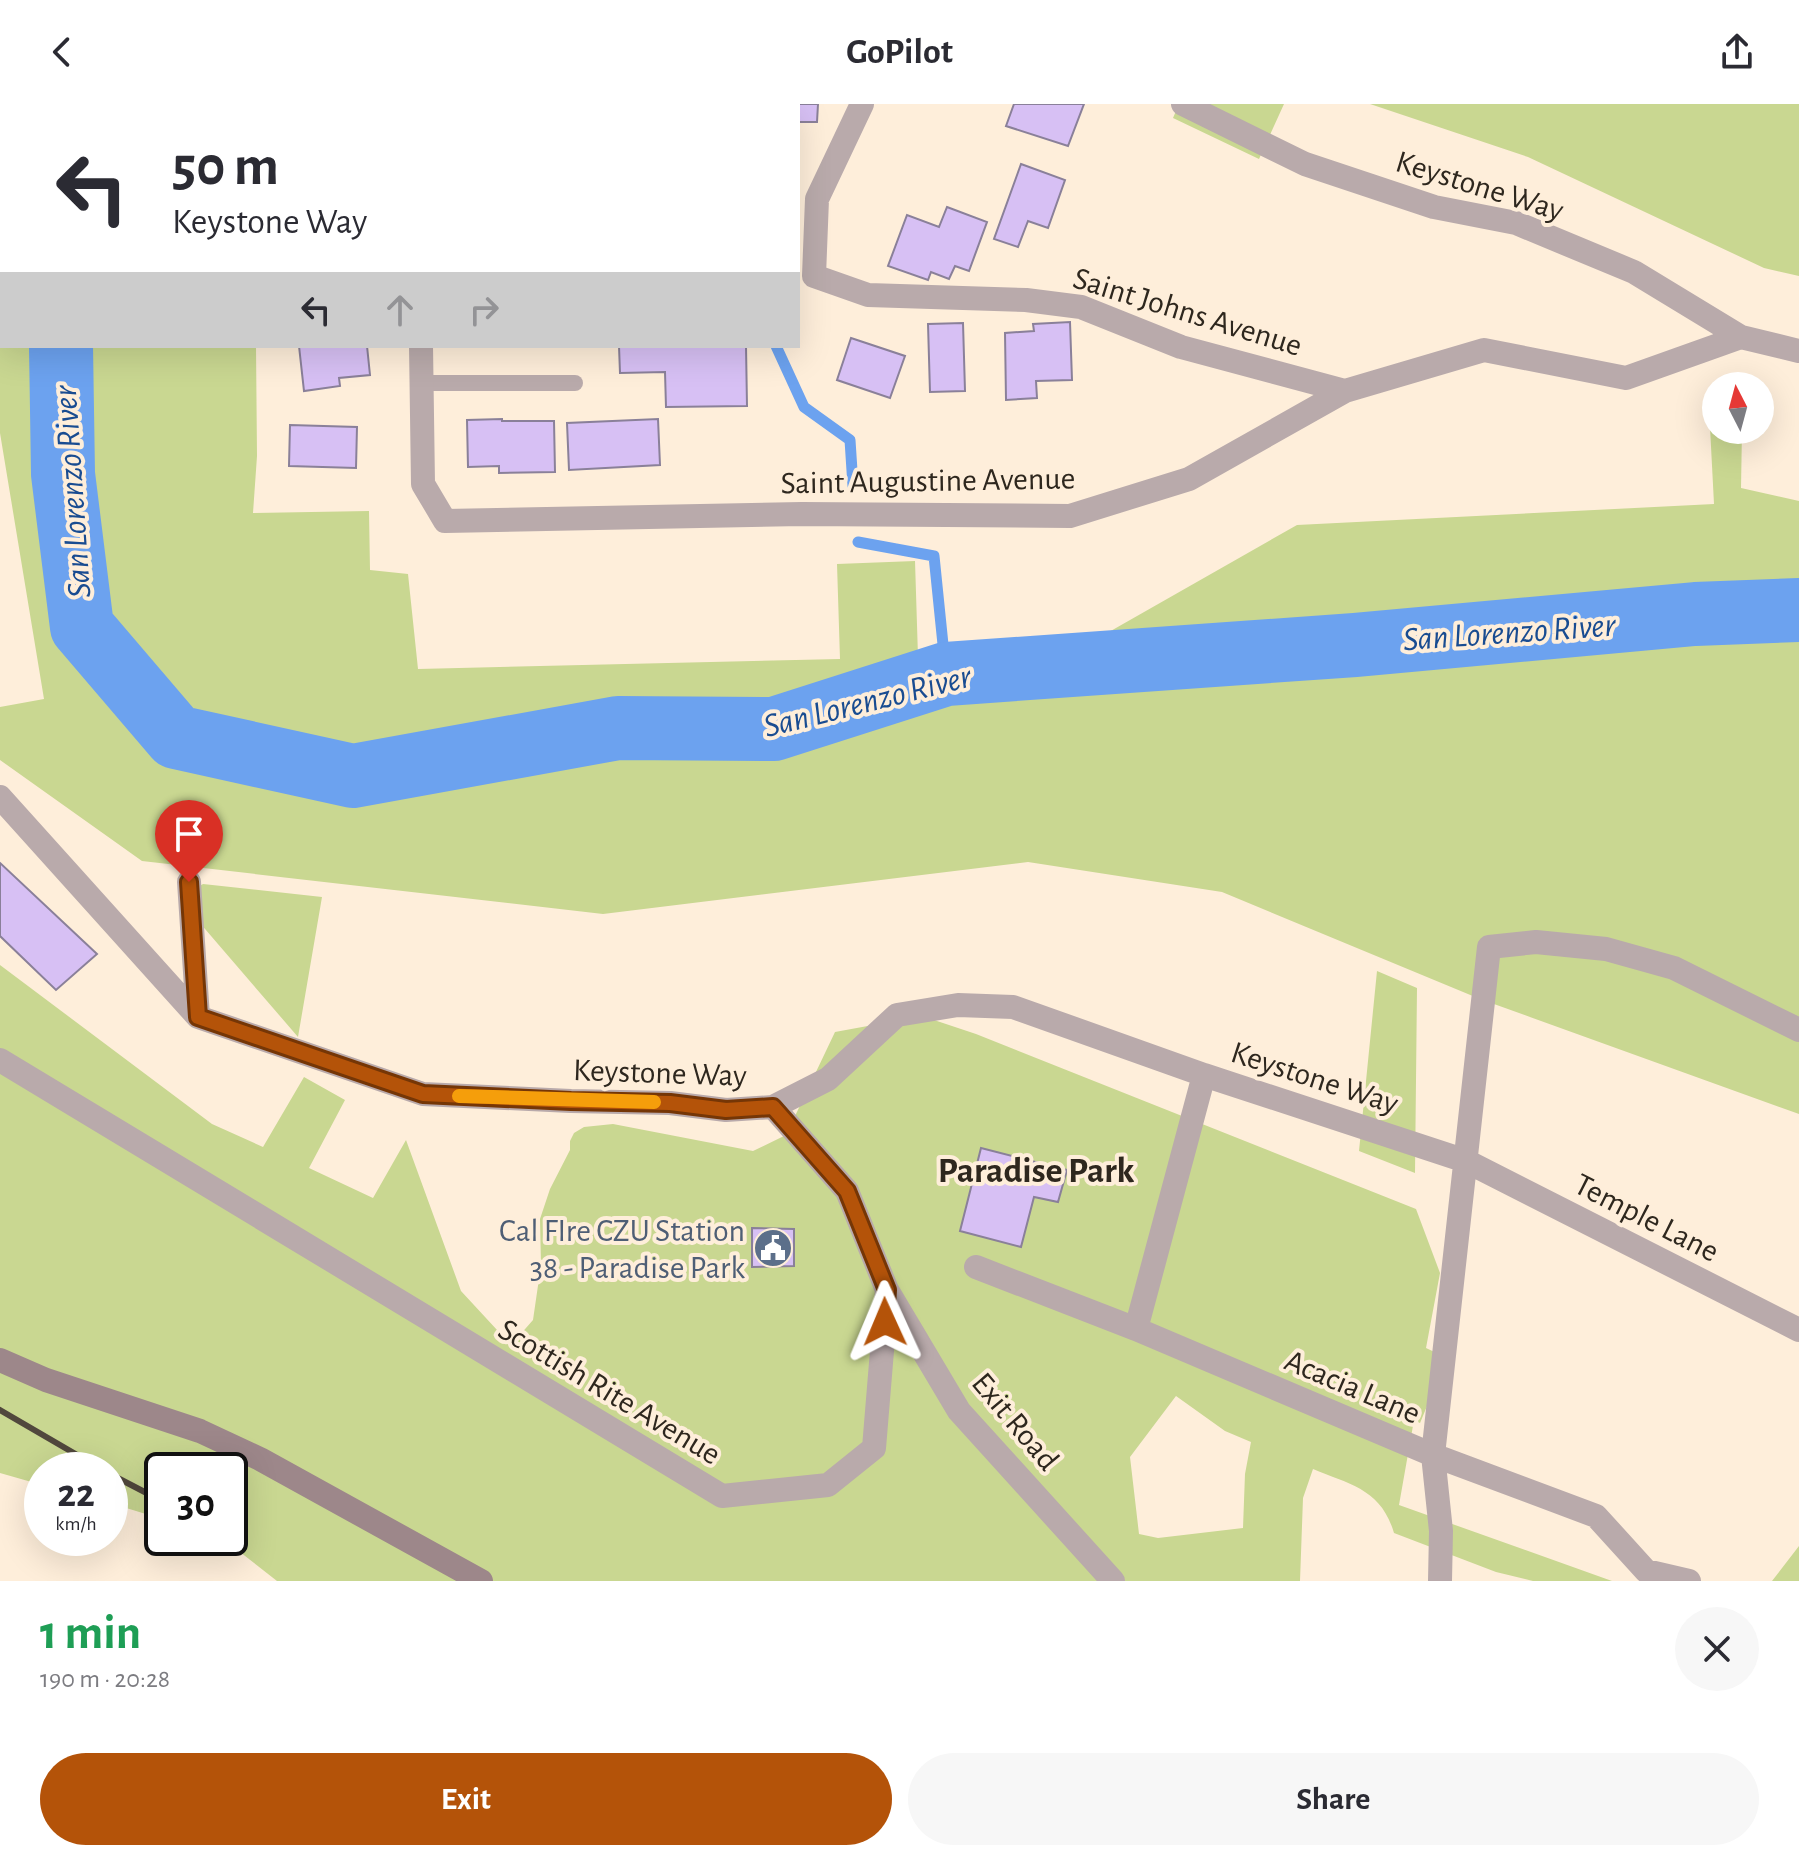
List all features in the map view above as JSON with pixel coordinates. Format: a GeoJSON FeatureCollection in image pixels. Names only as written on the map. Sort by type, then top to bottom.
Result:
{"type":"FeatureCollection","features":[{"type":"Feature","properties":{"kind":"main road"},"geometry":{"type":"LineString","coordinates":[[0,1360],[46,1380],[200,1431],[260,1459],[481,1581]]}},
{"type":"Feature","properties":{"kind":"street","name":"Saint Johns Avenue"},"geometry":{"type":"LineString","coordinates":[[862,104],[817,199],[814,276],[868,295],[1026,300],[1081,307],[1181,347],[1345,391]]}},
{"type":"Feature","properties":{"kind":"street","name":"Keystone Way"},"geometry":{"type":"LineString","coordinates":[[1183,104],[1305,164],[1434,207],[1516,223],[1634,272],[1741,337],[1799,351]]}},
{"type":"Feature","properties":{"kind":"street","name":"Saint Augustine Avenue"},"geometry":{"type":"LineString","coordinates":[[421,348],[423,484],[445,521],[802,514],[1070,516],[1189,479],[1345,391],[1484,350],[1626,378],[1741,337]]}},
{"type":"Feature","properties":{"kind":"street","name":"Keystone Way"},"geometry":{"type":"LineString","coordinates":[[0,797],[198,1017],[423,1094],[670,1103],[726,1110],[773,1107],[828,1079],[897,1015],[958,1005],[1013,1007],[1204,1075],[1466,1161]]}},
{"type":"Feature","properties":{"kind":"street"},"geometry":{"type":"LineString","coordinates":[[189,882],[198,1017]]}},
{"type":"Feature","properties":{"kind":"street"},"geometry":{"type":"LineString","coordinates":[[1440,1581],[1441,1531],[1433,1455],[1489,947],[1536,942],[1606,949],[1674,968],[1799,1030]]}},
{"type":"Feature","properties":{"kind":"street","name":"Scottish Rite Avenue"},"geometry":{"type":"LineString","coordinates":[[0,1060],[722,1496],[828,1485],[874,1448],[887,1290],[847,1191],[773,1107]]}},
{"type":"Feature","properties":{"kind":"street"},"geometry":{"type":"LineString","coordinates":[[1136,1329],[1204,1075]]}},
{"type":"Feature","properties":{"kind":"street","name":"Temple Lane"},"geometry":{"type":"LineString","coordinates":[[1466,1161],[1799,1330]]}},
{"type":"Feature","properties":{"kind":"street","name":"Acacia Lane"},"geometry":{"type":"LineString","coordinates":[[976,1267],[1136,1329],[1433,1455],[1596,1516],[1644,1576],[1689,1581]]}},
{"type":"Feature","properties":{"kind":"street","name":"Exit Road"},"geometry":{"type":"LineString","coordinates":[[887,1290],[959,1411],[1113,1581]]}},
{"type":"Feature","properties":{"kind":"lane"},"geometry":{"type":"LineString","coordinates":[[422,383],[575,383]]}},
{"type":"Feature","properties":{"kind":"green space"},"geometry":{"type":"Polygon","coordinates":[[[1179,104],[1284,104],[1259,159],[1173,118],[1179,104]]]}},
{"type":"Feature","properties":{"kind":"green space"},"geometry":{"type":"Polygon","coordinates":[[[1370,104],[1799,104],[1799,276],[1764,268],[1528,157],[1370,104]]]}},
{"type":"Feature","properties":{"kind":"green space"},"geometry":{"type":"Polygon","coordinates":[[[0,348],[256,348],[257,456],[253,513],[369,511],[370,570],[408,574],[418,669],[840,659],[837,564],[915,561],[918,657],[1072,653],[1297,525],[1714,504],[1711,444],[1742,444],[1741,488],[1799,501],[1799,1114],[1480,999],[1222,892],[1028,862],[603,914],[142,861],[0,760],[0,707],[44,699],[0,433],[0,348]]]}},
{"type":"Feature","properties":{"kind":"green space"},"geometry":{"type":"Polygon","coordinates":[[[203,884],[322,897],[298,1037],[193,915],[198,887],[203,884]]]}},
{"type":"Feature","properties":{"kind":"green space"},"geometry":{"type":"Polygon","coordinates":[[[0,965],[212,1124],[263,1147],[304,1077],[345,1100],[309,1168],[373,1198],[406,1140],[461,1291],[511,1345],[533,1320],[541,1265],[540,1219],[550,1189],[570,1150],[574,1133],[584,1127],[613,1124],[753,1151],[786,1135],[835,1032],[922,1016],[976,1034],[1416,1209],[1440,1273],[1426,1348],[1447,1358],[1420,1423],[1414,1420],[1399,1505],[1612,1581],[1533,1581],[1496,1572],[1394,1533],[1381,1507],[1363,1490],[1313,1469],[1303,1498],[1300,1581],[277,1581],[245,1556],[248,1556],[248,1452],[144,1452],[144,1513],[128,1509],[128,1452],[24,1452],[24,1480],[0,1473],[0,965]],[[1176,1396],[1130,1457],[1139,1534],[1158,1538],[1243,1528],[1245,1474],[1251,1442],[1225,1431],[1176,1396]]]}},
{"type":"Feature","properties":{"kind":"green space"},"geometry":{"type":"Polygon","coordinates":[[[1377,971],[1417,988],[1415,1173],[1359,1151],[1377,971]]]}},
{"type":"Feature","properties":{"kind":"green space"},"geometry":{"type":"Polygon","coordinates":[[[1799,1546],[1799,1581],[1772,1581],[1799,1546]]]}},
{"type":"Feature","properties":{"kind":"building"},"geometry":{"type":"Polygon","coordinates":[[[800,104],[818,104],[817,122],[800,122],[800,104]]]}},
{"type":"Feature","properties":{"kind":"building"},"geometry":{"type":"Polygon","coordinates":[[[1014,104],[1084,104],[1068,146],[1006,126],[1014,104]]]}},
{"type":"Feature","properties":{"kind":"building"},"geometry":{"type":"Polygon","coordinates":[[[1021,164],[1065,180],[1048,228],[1028,221],[1018,247],[994,239],[1021,164]]]}},
{"type":"Feature","properties":{"kind":"building"},"geometry":{"type":"Polygon","coordinates":[[[947,207],[987,222],[969,271],[955,266],[949,279],[931,272],[928,280],[888,266],[907,215],[939,227],[947,207]]]}},
{"type":"Feature","properties":{"kind":"building"},"geometry":{"type":"Polygon","coordinates":[[[1070,322],[1072,380],[1036,381],[1037,398],[1006,400],[1005,333],[1034,331],[1033,324],[1070,322]]]}},
{"type":"Feature","properties":{"kind":"building"},"geometry":{"type":"Polygon","coordinates":[[[963,323],[965,391],[930,392],[928,324],[963,323]]]}},
{"type":"Feature","properties":{"kind":"building"},"geometry":{"type":"Polygon","coordinates":[[[851,338],[905,356],[890,398],[837,380],[851,338]]]}},
{"type":"Feature","properties":{"kind":"building"},"geometry":{"type":"Polygon","coordinates":[[[299,348],[367,348],[370,375],[339,378],[340,386],[304,391],[299,348]]]}},
{"type":"Feature","properties":{"kind":"building"},"geometry":{"type":"Polygon","coordinates":[[[619,348],[746,348],[747,406],[666,407],[665,372],[620,373],[619,348]]]}},
{"type":"Feature","properties":{"kind":"building"},"geometry":{"type":"Polygon","coordinates":[[[658,419],[660,465],[569,470],[567,423],[658,419]]]}},
{"type":"Feature","properties":{"kind":"building"},"geometry":{"type":"Polygon","coordinates":[[[467,420],[554,421],[555,472],[499,473],[499,466],[468,467],[467,420]]]}},
{"type":"Feature","properties":{"kind":"building"},"geometry":{"type":"Polygon","coordinates":[[[290,425],[357,427],[356,468],[289,466],[290,425]]]}},
{"type":"Feature","properties":{"kind":"building"},"geometry":{"type":"Polygon","coordinates":[[[0,863],[97,954],[56,990],[0,936],[0,863]]]}},
{"type":"Feature","properties":{"kind":"building"},"geometry":{"type":"Polygon","coordinates":[[[981,1148],[1067,1170],[1058,1202],[1034,1197],[1021,1247],[960,1231],[981,1148]]]}},
{"type":"Feature","properties":{"kind":"building","name":"Cal FIre CZU Station 38 - Paradise Park"},"geometry":{"type":"Polygon","coordinates":[[[752,1228],[794,1229],[794,1266],[752,1267],[752,1228]]]}},
{"type":"Feature","properties":{"kind":"waterway","name":"San Lorenzo River"},"geometry":{"type":"LineString","coordinates":[[61,348],[63,474],[82,627],[176,737],[353,776],[618,728],[774,729],[946,674],[1355,645],[1695,614],[1799,610]]}},
{"type":"Feature","properties":{"kind":"waterway"},"geometry":{"type":"LineString","coordinates":[[777,348],[804,407],[850,440],[853,486]]}},
{"type":"Feature","properties":{"kind":"waterway"},"geometry":{"type":"LineString","coordinates":[[858,542],[934,556],[946,674]]}},
{"type":"Feature","properties":{"kind":"railway"},"geometry":{"type":"LineString","coordinates":[[0,1410],[72,1452]]}},
{"type":"Feature","properties":{"kind":"railway"},"geometry":{"type":"LineString","coordinates":[[128,1483],[144,1492]]}},
{"type":"Feature","properties":{"kind":"slow traffic"},"geometry":{"type":"LineString","coordinates":[[459,1096],[654,1102]]}},
{"type":"Feature","properties":{"kind":"place","name":"Cal FIre CZU Station 38 - Paradise Park"},"geometry":{"type":"Point","coordinates":[773,1248]}},
{"type":"Feature","properties":{"kind":"district","name":"Paradise Park"},"geometry":{"type":"Point","coordinates":[1036,1169]}},
{"type":"Feature","properties":{"kind":"route"},"geometry":{"type":"LineString","coordinates":[[189,882],[198,1017],[423,1094],[670,1103],[726,1110],[773,1107],[847,1191],[887,1290],[885,1322]]}}]}
